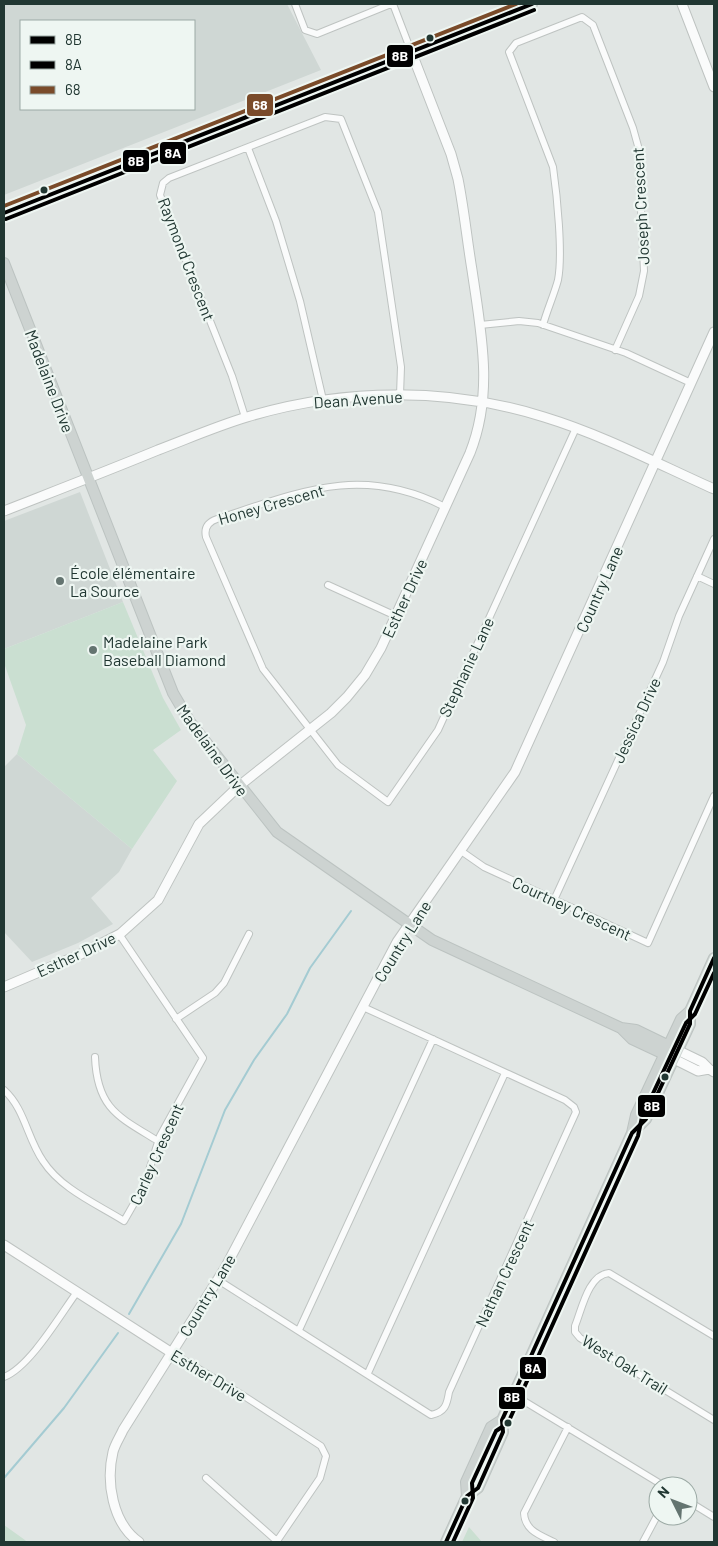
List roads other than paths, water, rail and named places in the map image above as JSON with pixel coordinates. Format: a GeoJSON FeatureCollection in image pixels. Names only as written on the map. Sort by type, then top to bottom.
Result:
{"type":"FeatureCollection","features":[{"type":"Feature","properties":{"kind":"main road"},"geometry":{"type":"LineString","coordinates":[[441,39],[532,4]]}},
{"type":"Feature","properties":{"kind":"main road"},"geometry":{"type":"LineString","coordinates":[[4,213],[411,51]]}},
{"type":"Feature","properties":{"kind":"main road","name":"Madelaine Drive"},"geometry":{"type":"LineString","coordinates":[[4,264],[178,703],[239,786],[277,832],[432,940],[620,1028],[636,1030],[671,1052]]}},
{"type":"Feature","properties":{"kind":"main road"},"geometry":{"type":"LineString","coordinates":[[446,1542],[467,1496],[466,1482],[491,1427],[502,1420],[632,1133],[646,1119],[671,1052],[690,1024],[690,1011],[714,958]]}},
{"type":"Feature","properties":{"kind":"street"},"geometry":{"type":"LineString","coordinates":[[295,4],[305,30],[317,34],[392,4],[411,51],[441,39]]}},
{"type":"Feature","properties":{"kind":"street"},"geometry":{"type":"LineString","coordinates":[[682,4],[714,87]]}},
{"type":"Feature","properties":{"kind":"street","name":"Joseph Crescent"},"geometry":{"type":"LineString","coordinates":[[543,325],[558,272],[554,167],[509,52],[516,43],[582,17],[593,25],[633,128],[638,146],[644,271],[638,296],[615,350]]}},
{"type":"Feature","properties":{"kind":"street","name":"Esther Drive"},"geometry":{"type":"LineString","coordinates":[[4,987],[81,954],[119,934],[158,900],[199,824],[239,786],[339,705],[361,680],[378,653],[396,616],[474,441],[484,402],[485,365],[455,168],[411,51]]}},
{"type":"Feature","properties":{"kind":"street","name":"Raymond Crescent"},"geometry":{"type":"LineString","coordinates":[[245,417],[232,376],[160,192],[163,183],[169,178],[326,117],[341,120],[378,212],[401,367],[400,395]]}},
{"type":"Feature","properties":{"kind":"street"},"geometry":{"type":"LineString","coordinates":[[248,148],[276,221],[290,265],[323,400]]}},
{"type":"Feature","properties":{"kind":"street"},"geometry":{"type":"LineString","coordinates":[[480,325],[521,320],[543,325],[615,350],[691,383]]}},
{"type":"Feature","properties":{"kind":"street","name":"Country Lane"},"geometry":{"type":"LineString","coordinates":[[139,1542],[122,1523],[116,1510],[110,1475],[114,1450],[123,1430],[218,1280],[394,948],[517,769],[714,332]]}},
{"type":"Feature","properties":{"kind":"street","name":"Dean Avenue"},"geometry":{"type":"LineString","coordinates":[[4,511],[245,417],[323,400],[400,395],[484,402],[531,413],[576,428],[714,489]]}},
{"type":"Feature","properties":{"kind":"street","name":"Stephanie Lane"},"geometry":{"type":"LineString","coordinates":[[310,729],[341,768],[388,802],[438,730],[576,428]]}},
{"type":"Feature","properties":{"kind":"street","name":"Honey Crescent"},"geometry":{"type":"LineString","coordinates":[[310,729],[258,659],[206,537],[207,526],[217,519],[296,493],[340,485],[368,485],[394,489],[420,496],[445,507]]}},
{"type":"Feature","properties":{"kind":"street","name":"Jessica Drive"},"geometry":{"type":"LineString","coordinates":[[554,900],[663,662],[679,616],[714,539]]}},
{"type":"Feature","properties":{"kind":"street"},"geometry":{"type":"LineString","coordinates":[[697,576],[714,584]]}},
{"type":"Feature","properties":{"kind":"street"},"geometry":{"type":"LineString","coordinates":[[328,585],[396,616]]}},
{"type":"Feature","properties":{"kind":"street","name":"Courtney Crescent"},"geometry":{"type":"LineString","coordinates":[[461,851],[484,867],[648,943],[714,796]]}},
{"type":"Feature","properties":{"kind":"street","name":"Carley Crescent"},"geometry":{"type":"LineString","coordinates":[[4,1090],[18,1107],[37,1152],[50,1171],[64,1184],[124,1221],[144,1186],[158,1141],[203,1058],[119,934]]}},
{"type":"Feature","properties":{"kind":"street"},"geometry":{"type":"LineString","coordinates":[[176,1019],[215,993],[224,983],[249,934]]}},
{"type":"Feature","properties":{"kind":"street","name":"Nathan Crescent"},"geometry":{"type":"LineString","coordinates":[[218,1280],[431,1414],[439,1413],[445,1408],[449,1392],[576,1112],[570,1104],[363,1007]]}},
{"type":"Feature","properties":{"kind":"street"},"geometry":{"type":"LineString","coordinates":[[299,1330],[433,1040]]}},
{"type":"Feature","properties":{"kind":"street","name":"Madelaine Drive"},"geometry":{"type":"LineString","coordinates":[[671,1052],[698,1071],[711,1071]]}},
{"type":"Feature","properties":{"kind":"street"},"geometry":{"type":"LineString","coordinates":[[95,1057],[100,1086],[109,1107],[120,1118],[158,1141]]}},
{"type":"Feature","properties":{"kind":"street"},"geometry":{"type":"LineString","coordinates":[[368,1373],[505,1073]]}},
{"type":"Feature","properties":{"kind":"street","name":"Esther Drive"},"geometry":{"type":"LineString","coordinates":[[4,1245],[321,1446],[326,1456],[320,1478],[278,1541]]}},
{"type":"Feature","properties":{"kind":"street","name":"West Oak Trail"},"geometry":{"type":"LineString","coordinates":[[714,1336],[609,1273],[603,1273],[594,1280],[575,1326],[575,1332],[580,1338],[714,1420]]}},
{"type":"Feature","properties":{"kind":"street"},"geometry":{"type":"LineString","coordinates":[[4,1377],[13,1374],[43,1341],[77,1292]]}},
{"type":"Feature","properties":{"kind":"street"},"geometry":{"type":"LineString","coordinates":[[514,1395],[648,1476]]}},
{"type":"Feature","properties":{"kind":"street"},"geometry":{"type":"LineString","coordinates":[[554,1542],[529,1528],[525,1522],[524,1513],[568,1427]]}},
{"type":"Feature","properties":{"kind":"street"},"geometry":{"type":"LineString","coordinates":[[206,1478],[278,1541]]}},
{"type":"Feature","properties":{"kind":"street"},"geometry":{"type":"LineString","coordinates":[[698,1507],[714,1517]]}},
{"type":"Feature","properties":{"kind":"street"},"geometry":{"type":"LineString","coordinates":[[643,1542],[652,1526]]}},
{"type":"Feature","properties":{"kind":"waterway"},"geometry":{"type":"LineString","coordinates":[[129,1314],[181,1224],[225,1110],[254,1060],[287,1014],[310,968],[351,911]]}},
{"type":"Feature","properties":{"kind":"waterway"},"geometry":{"type":"LineString","coordinates":[[4,1478],[64,1408],[118,1333]]}},
{"type":"Feature","properties":{"kind":"place","name":"École élémentaire La Source"},"geometry":{"type":"Point","coordinates":[60,581]}},
{"type":"Feature","properties":{"kind":"place","name":"Madelaine Park Baseball Diamond"},"geometry":{"type":"Point","coordinates":[93,650]}}]}
